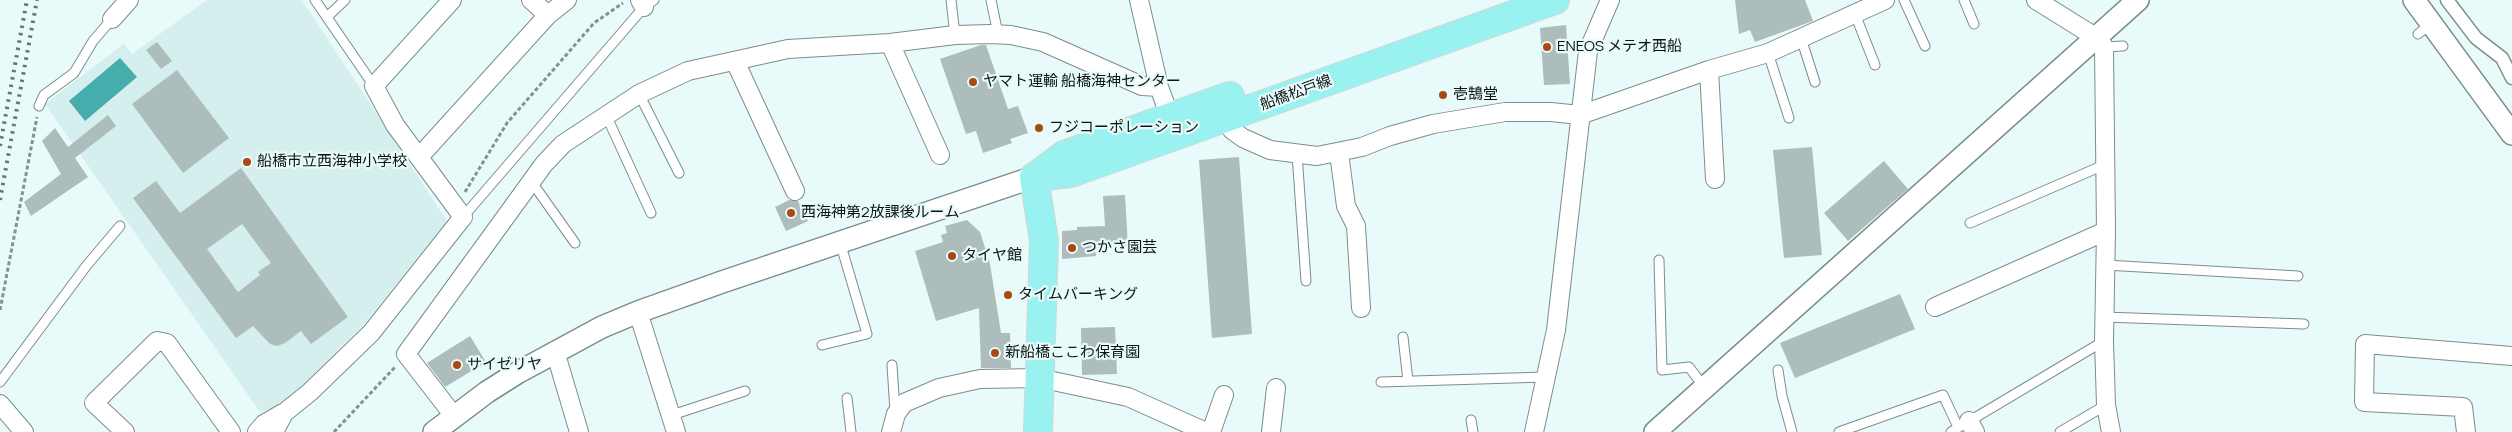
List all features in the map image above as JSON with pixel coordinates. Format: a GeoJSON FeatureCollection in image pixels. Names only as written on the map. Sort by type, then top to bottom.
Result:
{"type":"FeatureCollection","features":[{"type":"Feature","properties":{"kind":"main road","name":"船橋松戸線"},"geometry":{"type":"LineString","coordinates":[[1034,177],[1064,155],[1503,0]]}},
{"type":"Feature","properties":{"kind":"main road","name":"船橋松戸線"},"geometry":{"type":"LineString","coordinates":[[1034,177],[1071,173],[1555,0]]}},
{"type":"Feature","properties":{"kind":"main road"},"geometry":{"type":"LineString","coordinates":[[1034,177],[1044,241],[1038,432]]}},
{"type":"Feature","properties":{"kind":"street"},"geometry":{"type":"LineString","coordinates":[[112,19],[129,0]]}},
{"type":"Feature","properties":{"kind":"street"},"geometry":{"type":"LineString","coordinates":[[257,432],[264,424],[284,413],[310,392],[370,332],[460,213],[420,156],[395,125],[374,86],[452,0]]}},
{"type":"Feature","properties":{"kind":"street"},"geometry":{"type":"LineString","coordinates":[[532,0],[548,15]]}},
{"type":"Feature","properties":{"kind":"street"},"geometry":{"type":"LineString","coordinates":[[420,156],[548,15],[567,0]]}},
{"type":"Feature","properties":{"kind":"street"},"geometry":{"type":"LineString","coordinates":[[1138,0],[1159,87],[1170,117]]}},
{"type":"Feature","properties":{"kind":"street"},"geometry":{"type":"LineString","coordinates":[[1534,432],[1558,322],[1588,52],[1610,0]]}},
{"type":"Feature","properties":{"kind":"street"},"geometry":{"type":"LineString","coordinates":[[1228,117],[1232,130],[1243,138],[1270,150],[1317,156],[1339,153],[1433,124],[1505,112],[1551,112],[1580,115],[1709,70],[1768,53],[1885,0]]}},
{"type":"Feature","properties":{"kind":"street"},"geometry":{"type":"LineString","coordinates":[[2036,0],[2101,42]]}},
{"type":"Feature","properties":{"kind":"street"},"geometry":{"type":"LineString","coordinates":[[1655,432],[2101,42],[2138,0]]}},
{"type":"Feature","properties":{"kind":"street"},"geometry":{"type":"LineString","coordinates":[[2414,0],[2424,29],[2512,134]]}},
{"type":"Feature","properties":{"kind":"street"},"geometry":{"type":"LineString","coordinates":[[2447,0],[2476,38],[2502,58],[2512,78]]}},
{"type":"Feature","properties":{"kind":"street"},"geometry":{"type":"LineString","coordinates":[[454,416],[406,354],[531,181],[563,144],[639,94],[688,71],[788,49],[890,44],[955,35],[998,34],[1043,42],[1142,86],[1159,87]]}},
{"type":"Feature","properties":{"kind":"street"},"geometry":{"type":"LineString","coordinates":[[2101,42],[2106,232],[2104,341],[2106,405],[2111,432]]}},
{"type":"Feature","properties":{"kind":"street"},"geometry":{"type":"LineString","coordinates":[[890,44],[940,155]]}},
{"type":"Feature","properties":{"kind":"street"},"geometry":{"type":"LineString","coordinates":[[735,61],[795,191]]}},
{"type":"Feature","properties":{"kind":"street"},"geometry":{"type":"LineString","coordinates":[[1709,70],[1716,179]]}},
{"type":"Feature","properties":{"kind":"street"},"geometry":{"type":"LineString","coordinates":[[1339,153],[1346,206],[1356,226],[1361,308]]}},
{"type":"Feature","properties":{"kind":"street"},"geometry":{"type":"LineString","coordinates":[[434,432],[487,392],[555,351],[602,327],[638,312],[1034,177]]}},
{"type":"Feature","properties":{"kind":"street"},"geometry":{"type":"LineString","coordinates":[[1935,307],[2106,232]]}},
{"type":"Feature","properties":{"kind":"street"},"geometry":{"type":"LineString","coordinates":[[638,312],[676,432]]}},
{"type":"Feature","properties":{"kind":"street"},"geometry":{"type":"LineString","coordinates":[[125,432],[94,403],[157,341],[167,342],[231,432]]}},
{"type":"Feature","properties":{"kind":"street"},"geometry":{"type":"LineString","coordinates":[[2466,432],[2463,408],[2364,402],[2365,344],[2512,356]]}},
{"type":"Feature","properties":{"kind":"street"},"geometry":{"type":"LineString","coordinates":[[555,351],[579,432]]}},
{"type":"Feature","properties":{"kind":"street"},"geometry":{"type":"LineString","coordinates":[[891,432],[896,414],[904,403],[939,388],[980,379],[1039,378],[1128,397],[1205,432]]}},
{"type":"Feature","properties":{"kind":"street"},"geometry":{"type":"LineString","coordinates":[[1271,432],[1276,388]]}},
{"type":"Feature","properties":{"kind":"street"},"geometry":{"type":"LineString","coordinates":[[1211,432],[1224,395]]}},
{"type":"Feature","properties":{"kind":"street"},"geometry":{"type":"LineString","coordinates":[[0,404],[24,432]]}},
{"type":"Feature","properties":{"kind":"street"},"geometry":{"type":"LineString","coordinates":[[274,432],[284,413]]}},
{"type":"Feature","properties":{"kind":"lane"},"geometry":{"type":"LineString","coordinates":[[315,0],[374,86]]}},
{"type":"Feature","properties":{"kind":"lane"},"geometry":{"type":"LineString","coordinates":[[327,17],[345,0]]}},
{"type":"Feature","properties":{"kind":"lane"},"geometry":{"type":"LineString","coordinates":[[951,0],[955,35]]}},
{"type":"Feature","properties":{"kind":"lane"},"geometry":{"type":"LineString","coordinates":[[991,0],[998,34]]}},
{"type":"Feature","properties":{"kind":"lane"},"geometry":{"type":"LineString","coordinates":[[1904,0],[1926,46]]}},
{"type":"Feature","properties":{"kind":"lane"},"geometry":{"type":"LineString","coordinates":[[1964,0],[1974,24]]}},
{"type":"Feature","properties":{"kind":"lane"},"geometry":{"type":"LineString","coordinates":[[460,213],[641,2]]}},
{"type":"Feature","properties":{"kind":"lane"},"geometry":{"type":"LineString","coordinates":[[1855,14],[1876,66]]}},
{"type":"Feature","properties":{"kind":"lane"},"geometry":{"type":"LineString","coordinates":[[39,106],[44,95],[74,73],[93,41],[112,19]]}},
{"type":"Feature","properties":{"kind":"lane"},"geometry":{"type":"LineString","coordinates":[[1801,38],[1815,82]]}},
{"type":"Feature","properties":{"kind":"lane"},"geometry":{"type":"LineString","coordinates":[[2101,42],[2122,46]]}},
{"type":"Feature","properties":{"kind":"lane"},"geometry":{"type":"LineString","coordinates":[[1768,53],[1789,118]]}},
{"type":"Feature","properties":{"kind":"lane"},"geometry":{"type":"LineString","coordinates":[[639,94],[679,173]]}},
{"type":"Feature","properties":{"kind":"lane"},"geometry":{"type":"LineString","coordinates":[[606,115],[651,213]]}},
{"type":"Feature","properties":{"kind":"lane"},"geometry":{"type":"LineString","coordinates":[[1297,154],[1306,281]]}},
{"type":"Feature","properties":{"kind":"lane"},"geometry":{"type":"LineString","coordinates":[[1970,223],[2104,165]]}},
{"type":"Feature","properties":{"kind":"lane"},"geometry":{"type":"LineString","coordinates":[[531,181],[575,242]]}},
{"type":"Feature","properties":{"kind":"lane"},"geometry":{"type":"LineString","coordinates":[[0,382],[87,265],[120,226]]}},
{"type":"Feature","properties":{"kind":"lane"},"geometry":{"type":"LineString","coordinates":[[822,345],[867,334],[840,242]]}},
{"type":"Feature","properties":{"kind":"lane"},"geometry":{"type":"LineString","coordinates":[[1659,260],[1662,370],[1689,367],[1705,388]]}},
{"type":"Feature","properties":{"kind":"lane"},"geometry":{"type":"LineString","coordinates":[[2105,266],[2298,276]]}},
{"type":"Feature","properties":{"kind":"lane"},"geometry":{"type":"LineString","coordinates":[[2104,317],[2304,324]]}},
{"type":"Feature","properties":{"kind":"lane"},"geometry":{"type":"LineString","coordinates":[[1403,337],[1408,382]]}},
{"type":"Feature","properties":{"kind":"lane"},"geometry":{"type":"LineString","coordinates":[[1838,432],[1943,394],[1963,428],[2104,341]]}},
{"type":"Feature","properties":{"kind":"lane"},"geometry":{"type":"LineString","coordinates":[[892,365],[896,414]]}},
{"type":"Feature","properties":{"kind":"lane"},"geometry":{"type":"LineString","coordinates":[[1778,370],[1782,396],[1792,432]]}},
{"type":"Feature","properties":{"kind":"lane"},"geometry":{"type":"LineString","coordinates":[[1381,382],[1546,377]]}},
{"type":"Feature","properties":{"kind":"lane"},"geometry":{"type":"LineString","coordinates":[[672,415],[745,391]]}},
{"type":"Feature","properties":{"kind":"lane"},"geometry":{"type":"LineString","coordinates":[[847,398],[851,432]]}},
{"type":"Feature","properties":{"kind":"lane"},"geometry":{"type":"LineString","coordinates":[[2060,432],[2106,405]]}},
{"type":"Feature","properties":{"kind":"lane"},"geometry":{"type":"LineString","coordinates":[[1471,420],[1473,432]]}},
{"type":"Feature","properties":{"kind":"path"},"geometry":{"type":"LineString","coordinates":[[460,213],[469,183],[507,123],[594,23],[641,2]]}},
{"type":"Feature","properties":{"kind":"path"},"geometry":{"type":"LineString","coordinates":[[0,310],[39,106]]}},
{"type":"Feature","properties":{"kind":"path"},"geometry":{"type":"LineString","coordinates":[[334,432],[390,375],[406,354]]}},
{"type":"Feature","properties":{"kind":"shaded area","name":"船橋市立西海神小学校"},"geometry":{"type":"Polygon","coordinates":[[[207,0],[302,0],[447,221],[364,324],[283,405],[260,412],[45,104],[124,44],[132,54],[207,0]]]}},
{"type":"Feature","properties":{"kind":"water"},"geometry":{"type":"Polygon","coordinates":[[[120,58],[137,77],[85,121],[69,101],[120,58]]]}},
{"type":"Feature","properties":{"kind":"building"},"geometry":{"type":"Polygon","coordinates":[[[1735,0],[1805,0],[1813,21],[1755,42],[1750,30],[1739,34],[1735,0]]]}},
{"type":"Feature","properties":{"kind":"building"},"geometry":{"type":"Polygon","coordinates":[[[1566,25],[1570,84],[1544,85],[1540,28],[1566,25]]]}},
{"type":"Feature","properties":{"kind":"building"},"geometry":{"type":"Polygon","coordinates":[[[157,42],[172,61],[161,69],[146,50],[157,42]]]}},
{"type":"Feature","properties":{"kind":"building","name":"ヤマト運輸 船橋海神センター"},"geometry":{"type":"Polygon","coordinates":[[[986,45],[1008,109],[1018,106],[1028,133],[1010,139],[1012,143],[983,153],[976,131],[966,134],[940,59],[986,45]]]}},
{"type":"Feature","properties":{"kind":"building"},"geometry":{"type":"Polygon","coordinates":[[[177,70],[229,138],[183,173],[132,104],[177,70]]]}},
{"type":"Feature","properties":{"kind":"building"},"geometry":{"type":"Polygon","coordinates":[[[108,115],[116,126],[75,158],[88,177],[31,216],[24,202],[61,174],[42,141],[55,128],[68,147],[108,115]]]}},
{"type":"Feature","properties":{"kind":"building"},"geometry":{"type":"Polygon","coordinates":[[[1812,147],[1822,255],[1784,258],[1773,150],[1812,147]]]}},
{"type":"Feature","properties":{"kind":"building"},"geometry":{"type":"Polygon","coordinates":[[[1239,157],[1252,334],[1212,338],[1199,160],[1239,157]]]}},
{"type":"Feature","properties":{"kind":"building"},"geometry":{"type":"Polygon","coordinates":[[[1884,161],[1908,189],[1848,241],[1824,213],[1884,161]]]}},
{"type":"Feature","properties":{"kind":"building"},"geometry":{"type":"Polygon","coordinates":[[[241,168],[348,317],[311,344],[301,331],[285,343],[277,346],[270,344],[253,326],[236,338],[133,198],[156,181],[180,213],[241,168]],[[242,224],[207,249],[238,292],[260,275],[258,272],[271,263],[242,224]]]}},
{"type":"Feature","properties":{"kind":"building"},"geometry":{"type":"Polygon","coordinates":[[[1125,195],[1128,247],[1095,248],[1096,256],[1062,259],[1062,231],[1077,230],[1077,227],[1105,226],[1103,196],[1125,195]]]}},
{"type":"Feature","properties":{"kind":"building","name":"西海神第2放課後ルーム"},"geometry":{"type":"Polygon","coordinates":[[[789,200],[798,201],[808,221],[786,231],[775,207],[789,200]]]}},
{"type":"Feature","properties":{"kind":"building"},"geometry":{"type":"Polygon","coordinates":[[[967,220],[980,232],[990,264],[1001,333],[1010,333],[1011,368],[981,368],[979,308],[936,321],[915,251],[943,242],[941,235],[947,233],[945,226],[967,220]]]}},
{"type":"Feature","properties":{"kind":"building"},"geometry":{"type":"Polygon","coordinates":[[[1900,294],[1915,329],[1795,378],[1780,343],[1900,294]]]}},
{"type":"Feature","properties":{"kind":"building"},"geometry":{"type":"Polygon","coordinates":[[[1115,327],[1117,374],[1082,375],[1081,328],[1115,327]]]}},
{"type":"Feature","properties":{"kind":"building"},"geometry":{"type":"Polygon","coordinates":[[[470,336],[486,362],[445,387],[427,363],[470,336]]]}},
{"type":"Feature","properties":{"kind":"railway"},"geometry":{"type":"LineString","coordinates":[[0,146],[27,0]]}},
{"type":"Feature","properties":{"kind":"railway"},"geometry":{"type":"LineString","coordinates":[[0,200],[37,0]]}},
{"type":"Feature","properties":{"kind":"place","name":"ENEOS メテオ西船"},"geometry":{"type":"Point","coordinates":[1547,47]}},
{"type":"Feature","properties":{"kind":"place","name":"ヤマト運輸 船橋海神センター"},"geometry":{"type":"Point","coordinates":[973,82]}},
{"type":"Feature","properties":{"kind":"place","name":"壱鵠堂"},"geometry":{"type":"Point","coordinates":[1443,95]}},
{"type":"Feature","properties":{"kind":"place","name":"フジコーポレーション"},"geometry":{"type":"Point","coordinates":[1039,128]}},
{"type":"Feature","properties":{"kind":"place","name":"船橋市立西海神小学校"},"geometry":{"type":"Point","coordinates":[247,162]}},
{"type":"Feature","properties":{"kind":"place","name":"西海神第2放課後ルーム"},"geometry":{"type":"Point","coordinates":[791,213]}},
{"type":"Feature","properties":{"kind":"place","name":"つかさ園芸"},"geometry":{"type":"Point","coordinates":[1072,248]}},
{"type":"Feature","properties":{"kind":"place","name":"タイヤ館"},"geometry":{"type":"Point","coordinates":[952,256]}},
{"type":"Feature","properties":{"kind":"place","name":"タイムバーキング"},"geometry":{"type":"Point","coordinates":[1008,295]}},
{"type":"Feature","properties":{"kind":"place","name":"新船橋ここわ保育園"},"geometry":{"type":"Point","coordinates":[995,353]}},
{"type":"Feature","properties":{"kind":"place","name":"サイゼリヤ"},"geometry":{"type":"Point","coordinates":[457,365]}}]}
